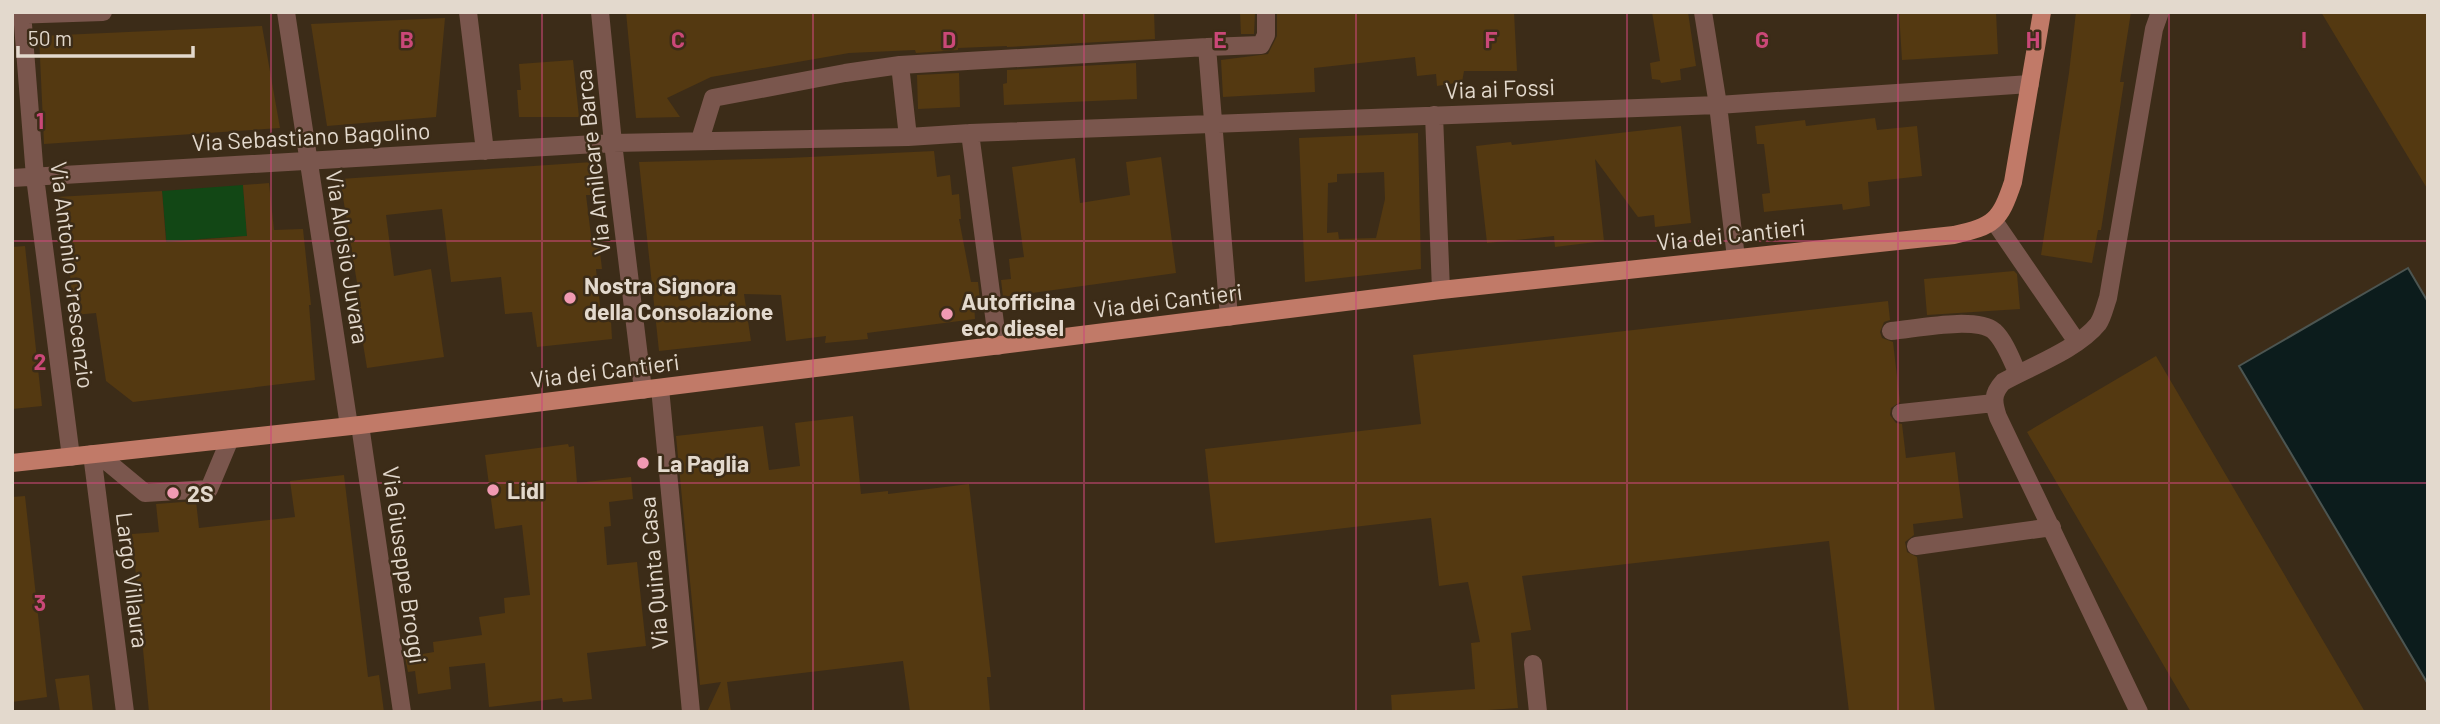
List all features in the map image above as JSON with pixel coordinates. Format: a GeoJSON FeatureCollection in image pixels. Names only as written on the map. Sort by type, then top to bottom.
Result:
{"type":"FeatureCollection","features":[{"type":"Feature","properties":{"kind":"main road"},"geometry":{"type":"LineString","coordinates":[[1994,222],[2006,204],[2013,182],[2042,12]]}},
{"type":"Feature","properties":{"kind":"main road","name":"Via dei Cantieri"},"geometry":{"type":"LineString","coordinates":[[12,463],[355,426],[1441,290],[1954,235],[1994,222]]}},
{"type":"Feature","properties":{"kind":"street"},"geometry":{"type":"LineString","coordinates":[[19,14],[103,12]]}},
{"type":"Feature","properties":{"kind":"street","name":"Via Aloisio Juvara"},"geometry":{"type":"LineString","coordinates":[[286,12],[308,161],[355,426]]}},
{"type":"Feature","properties":{"kind":"street"},"geometry":{"type":"LineString","coordinates":[[468,12],[485,151]]}},
{"type":"Feature","properties":{"kind":"street","name":"Via Amilcare Barca"},"geometry":{"type":"LineString","coordinates":[[600,12],[613,143],[652,389]]}},
{"type":"Feature","properties":{"kind":"street"},"geometry":{"type":"LineString","coordinates":[[700,140],[713,99],[900,65],[1261,44],[1266,35],[1266,12]]}},
{"type":"Feature","properties":{"kind":"street"},"geometry":{"type":"LineString","coordinates":[[1703,12],[1718,106],[1736,258]]}},
{"type":"Feature","properties":{"kind":"street"},"geometry":{"type":"LineString","coordinates":[[2139,712],[1998,417],[1994,403],[1995,391],[2003,382],[2077,342],[2098,324],[2108,298],[2154,29],[2160,12]]}},
{"type":"Feature","properties":{"kind":"street","name":"Via Antonio Crescenzio"},"geometry":{"type":"LineString","coordinates":[[19,14],[35,177],[71,457]]}},
{"type":"Feature","properties":{"kind":"street"},"geometry":{"type":"LineString","coordinates":[[1208,47],[1229,317]]}},
{"type":"Feature","properties":{"kind":"street"},"geometry":{"type":"LineString","coordinates":[[900,65],[908,138]]}},
{"type":"Feature","properties":{"kind":"street","name":"Via ai Fossi"},"geometry":{"type":"LineString","coordinates":[[700,140],[908,138],[970,132],[1718,106],[2031,84]]}},
{"type":"Feature","properties":{"kind":"street"},"geometry":{"type":"LineString","coordinates":[[1434,115],[1441,290]]}},
{"type":"Feature","properties":{"kind":"street"},"geometry":{"type":"LineString","coordinates":[[970,132],[998,346]]}},
{"type":"Feature","properties":{"kind":"street","name":"Via Sebastiano Bagolino"},"geometry":{"type":"LineString","coordinates":[[12,178],[700,140]]}},
{"type":"Feature","properties":{"kind":"street"},"geometry":{"type":"LineString","coordinates":[[1994,222],[2077,342]]}},
{"type":"Feature","properties":{"kind":"street"},"geometry":{"type":"LineString","coordinates":[[1891,331],[1980,325],[1994,331],[2018,374]]}},
{"type":"Feature","properties":{"kind":"street","name":"Via Quinta Casa"},"geometry":{"type":"LineString","coordinates":[[652,389],[691,712]]}},
{"type":"Feature","properties":{"kind":"street"},"geometry":{"type":"LineString","coordinates":[[1901,413],[1994,403]]}},
{"type":"Feature","properties":{"kind":"street","name":"Via Giuseppe Broggi"},"geometry":{"type":"LineString","coordinates":[[355,426],[402,712]]}},
{"type":"Feature","properties":{"kind":"street"},"geometry":{"type":"LineString","coordinates":[[95,454],[145,493],[209,489],[230,439]]}},
{"type":"Feature","properties":{"kind":"street","name":"Largo Villaura"},"geometry":{"type":"LineString","coordinates":[[95,454],[125,712]]}},
{"type":"Feature","properties":{"kind":"street"},"geometry":{"type":"LineString","coordinates":[[1916,546],[2052,527]]}},
{"type":"Feature","properties":{"kind":"street"},"geometry":{"type":"LineString","coordinates":[[1533,664],[1538,712]]}},
{"type":"Feature","properties":{"kind":"green space"},"geometry":{"type":"Polygon","coordinates":[[[243,185],[247,236],[200,239],[168,259],[162,191],[243,185]]]}},
{"type":"Feature","properties":{"kind":"shaded area"},"geometry":{"type":"Polygon","coordinates":[[[2408,268],[2428,302],[2428,684],[2239,366],[2408,268]]]}},
{"type":"Feature","properties":{"kind":"building"},"geometry":{"type":"Polygon","coordinates":[[[626,12],[1154,12],[1155,39],[958,48],[916,53],[915,50],[849,53],[711,77],[667,98],[680,117],[636,118],[626,12]]]}},
{"type":"Feature","properties":{"kind":"building"},"geometry":{"type":"Polygon","coordinates":[[[1240,12],[1255,12],[1254,34],[1241,34],[1240,12]]]}},
{"type":"Feature","properties":{"kind":"building"},"geometry":{"type":"Polygon","coordinates":[[[1277,12],[1514,12],[1517,71],[1464,71],[1462,82],[1437,86],[1436,74],[1417,76],[1415,57],[1314,68],[1315,92],[1223,97],[1221,60],[1268,54],[1277,36],[1277,12]]]}},
{"type":"Feature","properties":{"kind":"building"},"geometry":{"type":"Polygon","coordinates":[[[1652,12],[1688,12],[1696,66],[1680,69],[1681,80],[1661,83],[1660,80],[1652,79],[1650,63],[1660,61],[1652,12]]]}},
{"type":"Feature","properties":{"kind":"building"},"geometry":{"type":"Polygon","coordinates":[[[1899,12],[1996,12],[1998,54],[1902,60],[1899,12]]]}},
{"type":"Feature","properties":{"kind":"building"},"geometry":{"type":"Polygon","coordinates":[[[2076,12],[2131,12],[2120,82],[2124,82],[2101,230],[2098,230],[2092,263],[2041,255],[2076,12]]]}},
{"type":"Feature","properties":{"kind":"building"},"geometry":{"type":"Polygon","coordinates":[[[2321,12],[2428,12],[2428,190],[2321,12]]]}},
{"type":"Feature","properties":{"kind":"building"},"geometry":{"type":"Polygon","coordinates":[[[445,18],[436,117],[327,126],[311,24],[445,18]]]}},
{"type":"Feature","properties":{"kind":"building"},"geometry":{"type":"Polygon","coordinates":[[[262,26],[280,128],[44,144],[39,36],[262,26]]]}},
{"type":"Feature","properties":{"kind":"building"},"geometry":{"type":"Polygon","coordinates":[[[573,60],[579,117],[519,117],[519,64],[573,60]]]}},
{"type":"Feature","properties":{"kind":"building"},"geometry":{"type":"Polygon","coordinates":[[[1136,63],[1137,99],[1004,105],[1003,84],[1007,83],[1007,70],[1136,63]]]}},
{"type":"Feature","properties":{"kind":"building"},"geometry":{"type":"Polygon","coordinates":[[[959,73],[960,107],[918,109],[917,75],[959,73]]]}},
{"type":"Feature","properties":{"kind":"building"},"geometry":{"type":"Polygon","coordinates":[[[1875,118],[1877,130],[1917,126],[1922,176],[1868,182],[1870,206],[1843,210],[1842,204],[1764,212],[1762,194],[1770,193],[1764,144],[1757,144],[1755,126],[1805,120],[1806,126],[1875,118]]]}},
{"type":"Feature","properties":{"kind":"building"},"geometry":{"type":"Polygon","coordinates":[[[1681,126],[1691,223],[1655,227],[1654,215],[1638,217],[1595,159],[1604,241],[1555,247],[1554,236],[1487,243],[1476,146],[1511,142],[1512,145],[1681,126]]]}},
{"type":"Feature","properties":{"kind":"building"},"geometry":{"type":"Polygon","coordinates":[[[1418,133],[1421,269],[1305,282],[1299,138],[1418,133]],[[1384,172],[1337,174],[1337,182],[1328,183],[1327,233],[1338,232],[1339,239],[1376,238],[1385,199],[1384,172]]]}},
{"type":"Feature","properties":{"kind":"building"},"geometry":{"type":"Polygon","coordinates":[[[934,151],[937,177],[950,175],[952,195],[959,194],[959,219],[971,282],[978,282],[980,300],[974,303],[975,319],[867,333],[868,339],[825,343],[826,336],[786,341],[781,295],[744,294],[751,341],[659,351],[639,162],[934,151]]]}},
{"type":"Feature","properties":{"kind":"building"},"geometry":{"type":"Polygon","coordinates":[[[1161,157],[1176,273],[1003,297],[1001,280],[1011,279],[1009,259],[1024,257],[1012,167],[1075,158],[1080,203],[1130,195],[1126,162],[1161,157]]]}},
{"type":"Feature","properties":{"kind":"building"},"geometry":{"type":"Polygon","coordinates":[[[592,162],[595,195],[586,195],[592,244],[599,243],[602,269],[596,269],[602,322],[611,321],[612,339],[537,347],[532,312],[505,314],[501,277],[451,282],[442,209],[386,215],[394,276],[431,269],[444,357],[367,368],[357,307],[361,307],[340,179],[592,162]]]}},
{"type":"Feature","properties":{"kind":"building"},"geometry":{"type":"Polygon","coordinates":[[[269,183],[274,230],[303,229],[315,380],[133,402],[106,381],[96,313],[74,315],[69,264],[56,197],[162,191],[166,242],[247,236],[243,185],[269,183]]]}},
{"type":"Feature","properties":{"kind":"building"},"geometry":{"type":"Polygon","coordinates":[[[25,246],[42,406],[12,409],[12,247],[25,246]]]}},
{"type":"Feature","properties":{"kind":"building"},"geometry":{"type":"Polygon","coordinates":[[[2014,271],[2017,274],[2020,309],[1927,315],[1924,279],[2014,271]]]}},
{"type":"Feature","properties":{"kind":"building"},"geometry":{"type":"Polygon","coordinates":[[[1888,301],[1890,320],[1884,322],[1880,332],[1882,338],[1893,342],[1900,402],[1891,408],[1890,415],[1896,423],[1902,424],[1906,458],[1955,452],[1963,518],[1913,524],[1914,535],[1905,542],[1907,552],[1917,557],[1935,712],[1849,712],[1829,541],[1522,576],[1531,630],[1511,633],[1518,708],[1459,712],[1392,712],[1391,695],[1475,689],[1471,643],[1480,642],[1468,582],[1439,586],[1431,518],[1215,543],[1205,449],[1421,424],[1413,355],[1888,301]]]}},
{"type":"Feature","properties":{"kind":"building"},"geometry":{"type":"Polygon","coordinates":[[[2156,356],[2365,712],[2191,712],[2027,432],[2156,356]]]}},
{"type":"Feature","properties":{"kind":"building"},"geometry":{"type":"Polygon","coordinates":[[[853,416],[861,494],[888,491],[888,494],[969,484],[991,677],[987,677],[990,712],[910,712],[903,661],[727,682],[731,712],[707,712],[721,682],[700,685],[676,436],[763,426],[769,470],[800,466],[795,423],[853,416]]]}},
{"type":"Feature","properties":{"kind":"building"},"geometry":{"type":"Polygon","coordinates":[[[568,444],[569,447],[574,446],[577,483],[631,477],[633,499],[609,502],[611,526],[604,527],[607,565],[637,562],[646,646],[587,653],[592,699],[563,702],[562,698],[489,707],[485,663],[449,667],[451,689],[418,694],[415,671],[408,672],[405,657],[434,652],[433,642],[482,635],[479,617],[505,613],[504,598],[530,595],[522,525],[495,529],[485,455],[568,444]]]}},
{"type":"Feature","properties":{"kind":"building"},"geometry":{"type":"Polygon","coordinates":[[[344,475],[368,677],[379,675],[384,712],[149,712],[132,534],[159,532],[156,504],[196,501],[199,528],[295,517],[290,481],[344,475]]]}},
{"type":"Feature","properties":{"kind":"building"},"geometry":{"type":"Polygon","coordinates":[[[25,496],[47,697],[12,702],[12,497],[25,496]]]}},
{"type":"Feature","properties":{"kind":"building"},"geometry":{"type":"Polygon","coordinates":[[[89,675],[93,712],[60,712],[55,679],[89,675]]]}},
{"type":"Feature","properties":{"kind":"place","name":"Nostra Signora della Consolazione"},"geometry":{"type":"Point","coordinates":[570,298]}},
{"type":"Feature","properties":{"kind":"place","name":"Autofficina eco diesel"},"geometry":{"type":"Point","coordinates":[947,314]}},
{"type":"Feature","properties":{"kind":"place","name":"La Paglia"},"geometry":{"type":"Point","coordinates":[643,463]}},
{"type":"Feature","properties":{"kind":"place","name":"Lidl"},"geometry":{"type":"Point","coordinates":[493,490]}},
{"type":"Feature","properties":{"kind":"place","name":"2S"},"geometry":{"type":"Point","coordinates":[173,493]}}]}
